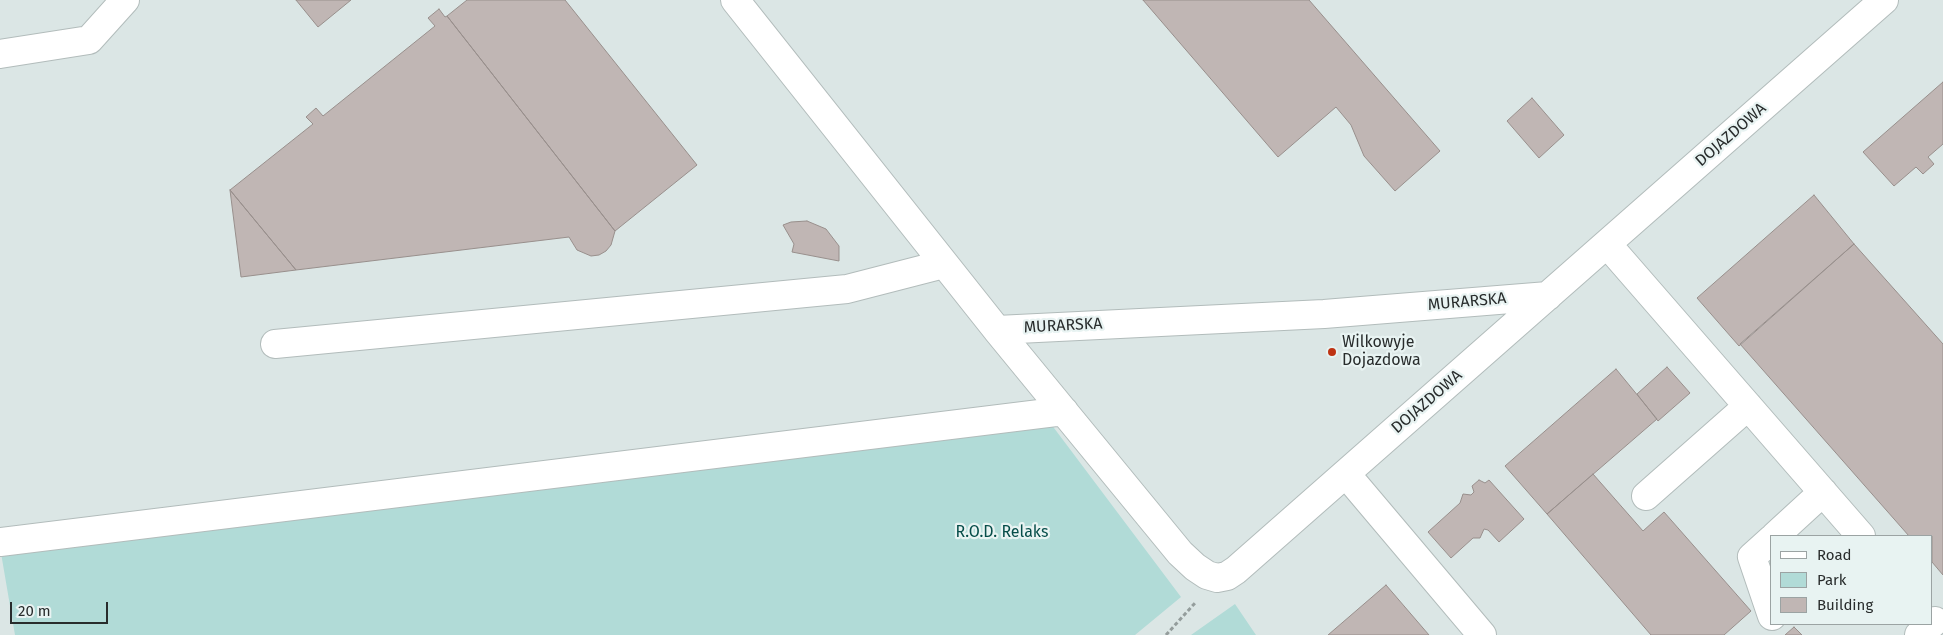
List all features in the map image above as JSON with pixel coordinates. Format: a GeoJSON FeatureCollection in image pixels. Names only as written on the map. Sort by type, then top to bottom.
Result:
{"type":"FeatureCollection","features":[{"type":"Feature","properties":{"kind":"street"},"geometry":{"type":"LineString","coordinates":[[0,54],[89,40],[125,0]]}},
{"type":"Feature","properties":{"kind":"street"},"geometry":{"type":"LineString","coordinates":[[735,0],[997,330],[1180,553],[1195,567],[1207,575],[1217,578]]}},
{"type":"Feature","properties":{"kind":"street","name":"DOJAZDOWA"},"geometry":{"type":"LineString","coordinates":[[1217,578],[1227,576],[1236,570],[1884,0]]}},
{"type":"Feature","properties":{"kind":"street"},"geometry":{"type":"LineString","coordinates":[[1607,244],[1860,535]]}},
{"type":"Feature","properties":{"kind":"street"},"geometry":{"type":"LineString","coordinates":[[275,344],[847,289],[944,264]]}},
{"type":"Feature","properties":{"kind":"street","name":"MURARSKA"},"geometry":{"type":"LineString","coordinates":[[997,330],[1324,314],[1548,296]]}},
{"type":"Feature","properties":{"kind":"street"},"geometry":{"type":"LineString","coordinates":[[1646,496],[1748,406]]}},
{"type":"Feature","properties":{"kind":"street"},"geometry":{"type":"LineString","coordinates":[[0,542],[1064,411]]}},
{"type":"Feature","properties":{"kind":"street"},"geometry":{"type":"LineString","coordinates":[[1346,474],[1482,635]]}},
{"type":"Feature","properties":{"kind":"street"},"geometry":{"type":"LineString","coordinates":[[1776,535],[1823,492]]}},
{"type":"Feature","properties":{"kind":"street"},"geometry":{"type":"LineString","coordinates":[[1770,541],[1752,557],[1770,610]]}},
{"type":"Feature","properties":{"kind":"street"},"geometry":{"type":"LineString","coordinates":[[1756,635],[1770,622]]}},
{"type":"Feature","properties":{"kind":"path"},"geometry":{"type":"LineString","coordinates":[[1166,635],[1217,578]]}},
{"type":"Feature","properties":{"kind":"green space","name":"R.O.D. Relaks"},"geometry":{"type":"Polygon","coordinates":[[[1051,424],[1181,597],[1135,635],[15,635],[1,553],[1051,424]]]}},
{"type":"Feature","properties":{"kind":"green space"},"geometry":{"type":"Polygon","coordinates":[[[1235,604],[1256,635],[1191,635],[1235,604]]]}},
{"type":"Feature","properties":{"kind":"building"},"geometry":{"type":"Polygon","coordinates":[[[296,0],[351,0],[318,27],[296,0]]]}},
{"type":"Feature","properties":{"kind":"building"},"geometry":{"type":"Polygon","coordinates":[[[467,0],[565,0],[697,165],[615,231],[447,16],[467,0]]]}},
{"type":"Feature","properties":{"kind":"building"},"geometry":{"type":"Polygon","coordinates":[[[1143,0],[1309,0],[1440,151],[1395,191],[1364,156],[1351,125],[1336,107],[1278,157],[1143,0]]]}},
{"type":"Feature","properties":{"kind":"building"},"geometry":{"type":"Polygon","coordinates":[[[439,9],[445,17],[447,16],[615,231],[611,245],[599,255],[591,256],[577,250],[569,237],[296,270],[230,190],[313,124],[306,117],[316,108],[323,116],[435,26],[428,18],[439,9]]]}},
{"type":"Feature","properties":{"kind":"building"},"geometry":{"type":"Polygon","coordinates":[[[1943,82],[1943,144],[1928,157],[1934,164],[1923,174],[1916,167],[1894,186],[1863,152],[1943,82]]]}},
{"type":"Feature","properties":{"kind":"building"},"geometry":{"type":"Polygon","coordinates":[[[1532,98],[1564,135],[1539,158],[1507,121],[1532,98]]]}},
{"type":"Feature","properties":{"kind":"building"},"geometry":{"type":"Polygon","coordinates":[[[230,190],[296,270],[241,277],[230,190]]]}},
{"type":"Feature","properties":{"kind":"building"},"geometry":{"type":"Polygon","coordinates":[[[1814,195],[1854,244],[1739,346],[1697,298],[1814,195]]]}},
{"type":"Feature","properties":{"kind":"building"},"geometry":{"type":"Polygon","coordinates":[[[807,221],[826,229],[839,246],[839,261],[792,252],[794,244],[783,225],[791,222],[807,221]]]}},
{"type":"Feature","properties":{"kind":"building"},"geometry":{"type":"Polygon","coordinates":[[[1854,244],[1943,344],[1943,575],[1933,563],[1933,535],[1908,535],[1740,344],[1854,244]]]}},
{"type":"Feature","properties":{"kind":"building"},"geometry":{"type":"Polygon","coordinates":[[[1667,367],[1690,393],[1658,421],[1637,394],[1667,367]]]}},
{"type":"Feature","properties":{"kind":"building"},"geometry":{"type":"Polygon","coordinates":[[[1616,369],[1657,419],[1547,514],[1505,466],[1616,369]]]}},
{"type":"Feature","properties":{"kind":"building"},"geometry":{"type":"Polygon","coordinates":[[[1593,474],[1643,531],[1664,512],[1751,611],[1724,635],[1651,635],[1547,514],[1593,474]]]}},
{"type":"Feature","properties":{"kind":"building"},"geometry":{"type":"Polygon","coordinates":[[[1479,480],[1485,483],[1489,480],[1524,519],[1499,542],[1488,530],[1484,529],[1480,538],[1473,538],[1451,558],[1428,532],[1460,503],[1463,494],[1471,495],[1474,492],[1472,486],[1479,480]]]}},
{"type":"Feature","properties":{"kind":"building"},"geometry":{"type":"Polygon","coordinates":[[[1386,585],[1429,635],[1328,635],[1386,585]]]}},
{"type":"Feature","properties":{"kind":"building"},"geometry":{"type":"Polygon","coordinates":[[[1794,627],[1802,635],[1785,635],[1794,627]]]}},
{"type":"Feature","properties":{"kind":"place","name":"Wilkowyje Dojazdowa"},"geometry":{"type":"Point","coordinates":[1332,352]}}]}
